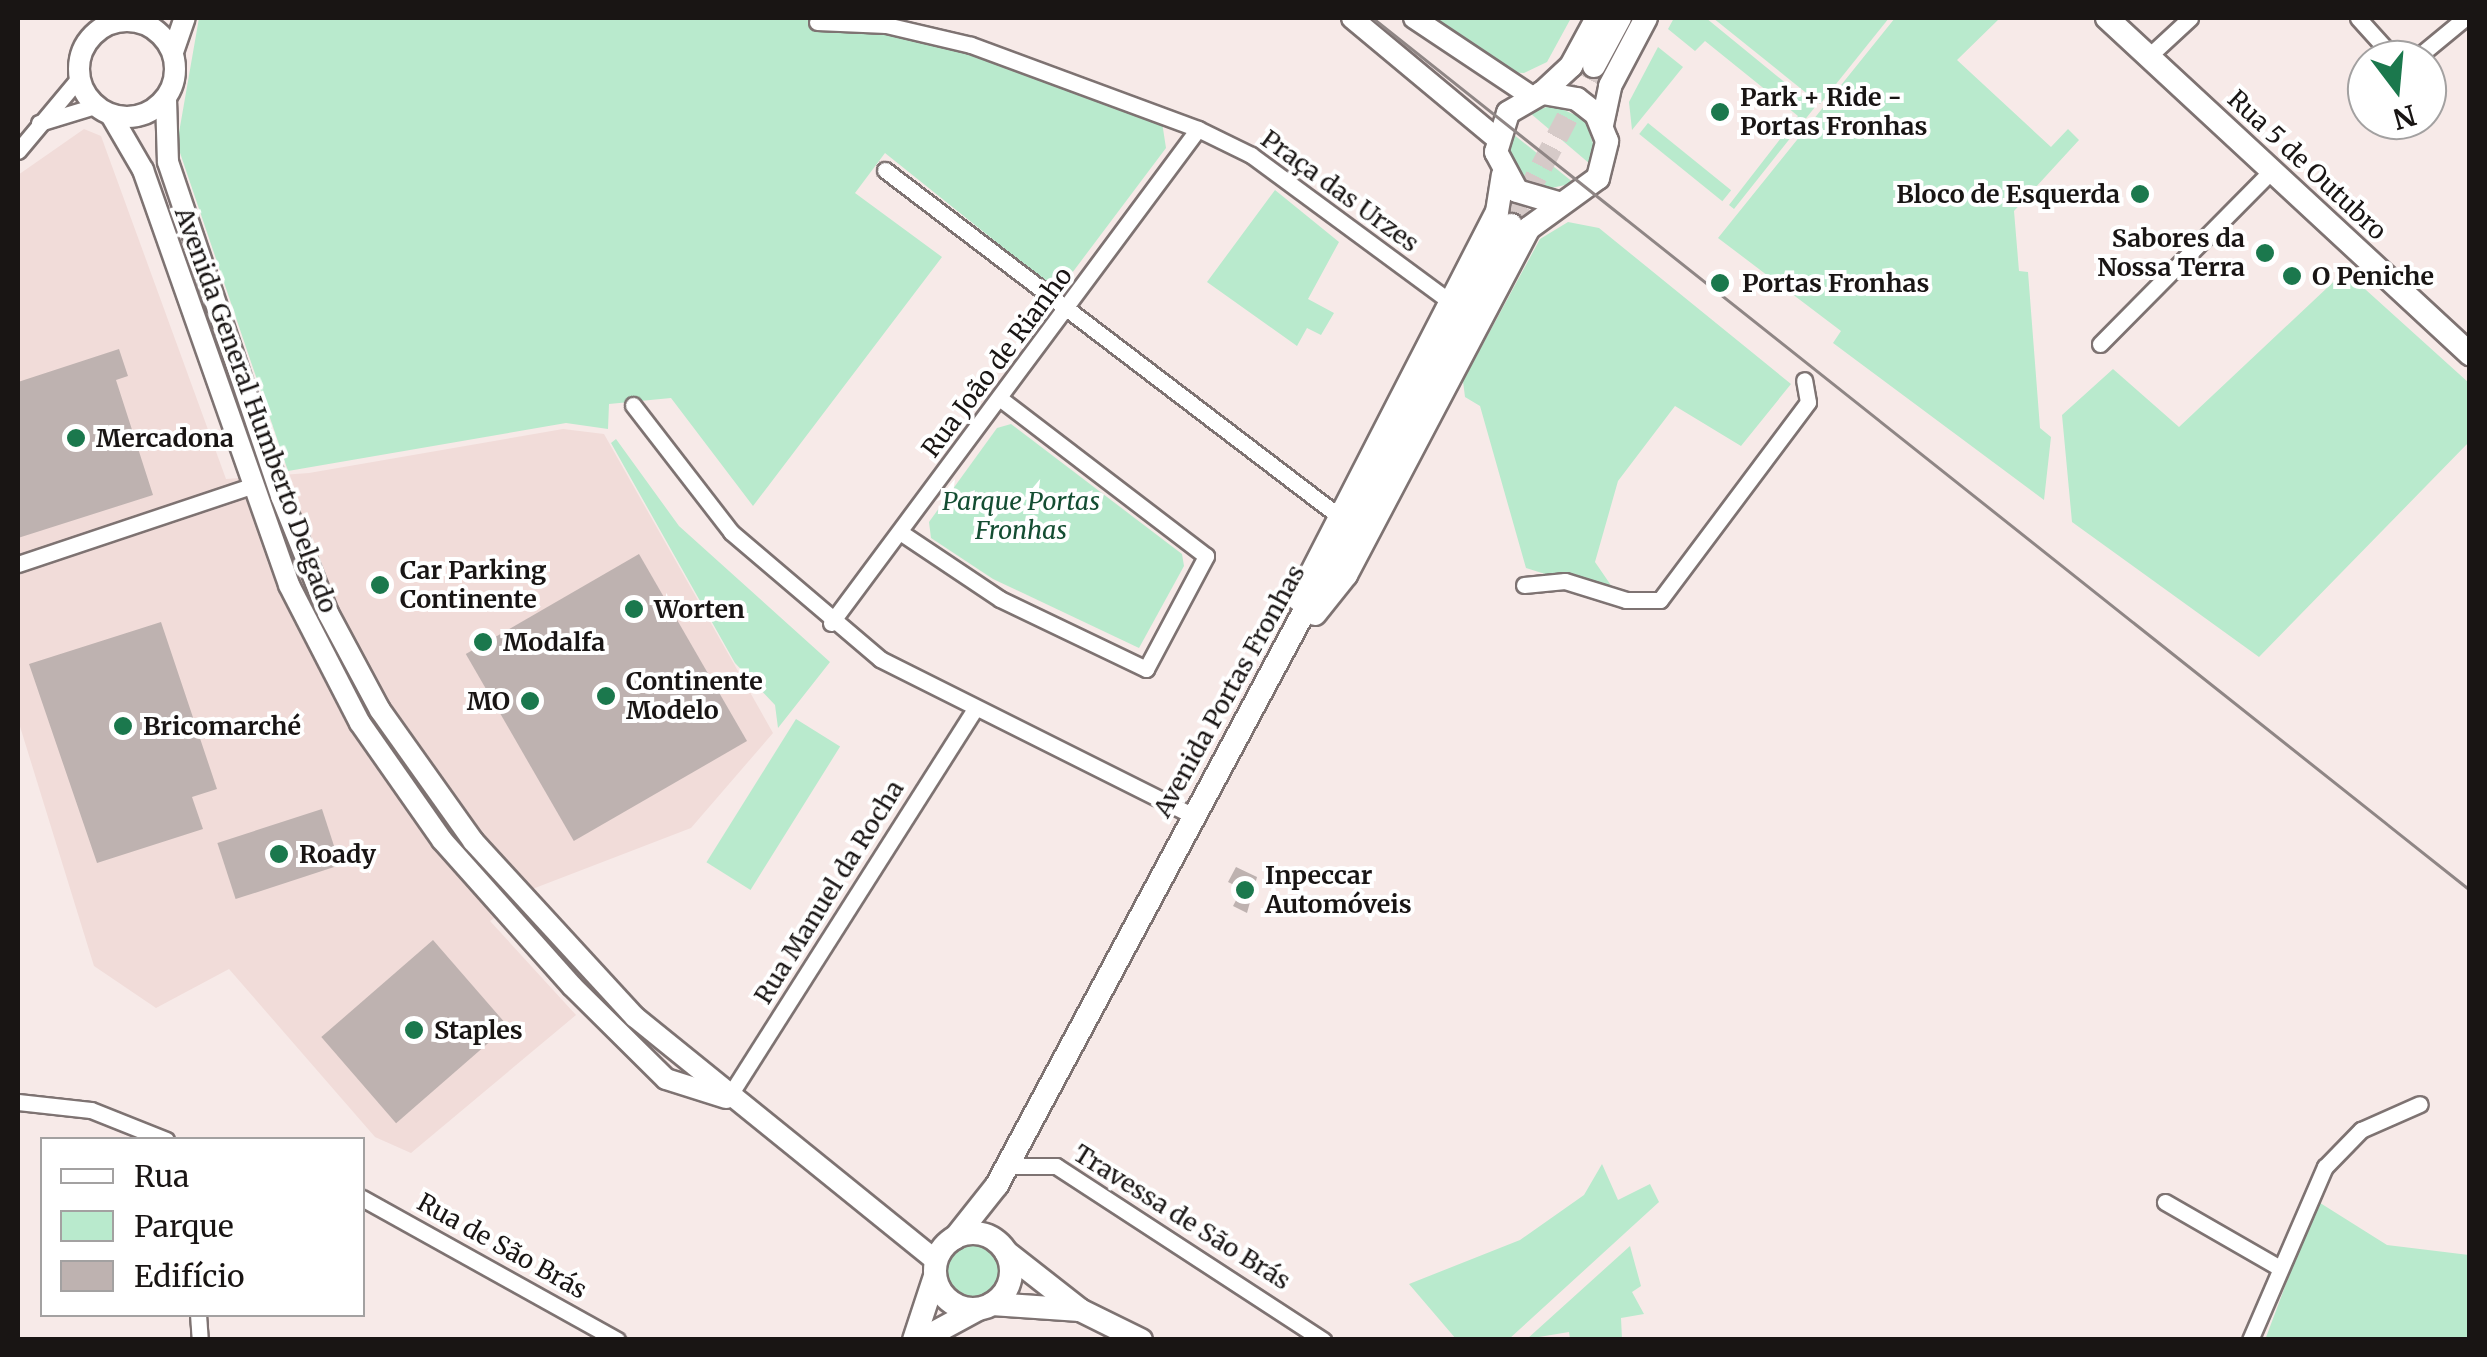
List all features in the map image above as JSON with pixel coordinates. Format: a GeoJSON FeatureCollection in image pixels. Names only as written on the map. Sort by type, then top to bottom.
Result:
{"type":"FeatureCollection","features":[{"type":"Feature","properties":{"kind":"main road","name":"Avenida General Humberto Delgado"},"geometry":{"type":"LineString","coordinates":[[185,18],[173,52],[166,99],[168,162],[280,496],[355,668],[432,786],[535,915],[728,1098],[906,1230],[936,1269]]}},
{"type":"Feature","properties":{"kind":"main road"},"geometry":{"type":"LineString","coordinates":[[1352,18],[1497,139]]}},
{"type":"Feature","properties":{"kind":"main road"},"geometry":{"type":"LineString","coordinates":[[1414,18],[1537,95],[1578,99],[1602,125]]}},
{"type":"Feature","properties":{"kind":"main road"},"geometry":{"type":"LineString","coordinates":[[1275,663],[1336,514],[1497,212],[1503,175],[1497,139],[1508,113],[1537,95],[1570,66],[1597,18]]}},
{"type":"Feature","properties":{"kind":"main road"},"geometry":{"type":"LineString","coordinates":[[1594,66],[1620,18]]}},
{"type":"Feature","properties":{"kind":"main road"},"geometry":{"type":"LineString","coordinates":[[1275,663],[1346,575],[1529,228],[1558,203],[1598,178],[1606,160],[1602,125],[1610,86],[1646,18]]}},
{"type":"Feature","properties":{"kind":"main road","name":"Rua 5 de Outubro"},"geometry":{"type":"LineString","coordinates":[[2106,18],[2470,354]]}},
{"type":"Feature","properties":{"kind":"main road"},"geometry":{"type":"LineString","coordinates":[[80,78],[95,26],[146,21],[173,52]]}},
{"type":"Feature","properties":{"kind":"main road","name":"Avenida General Humberto Delgado"},"geometry":{"type":"LineString","coordinates":[[80,78],[142,170],[254,485],[317,647],[442,840],[516,928],[666,1079],[728,1098]]}},
{"type":"Feature","properties":{"kind":"main road"},"geometry":{"type":"LineString","coordinates":[[103,110],[140,116],[166,99]]}},
{"type":"Feature","properties":{"kind":"main road"},"geometry":{"type":"LineString","coordinates":[[1503,175],[1526,197],[1558,203]]}},
{"type":"Feature","properties":{"kind":"main road","name":"Avenida Portas Fronhas"},"geometry":{"type":"LineString","coordinates":[[953,1239],[1001,1176],[1511,225]]}},
{"type":"Feature","properties":{"kind":"main road","name":"Avenida Portas Fronhas"},"geometry":{"type":"LineString","coordinates":[[1001,1176],[1001,1246]]}},
{"type":"Feature","properties":{"kind":"main road","name":"Avenida General Humberto Delgado"},"geometry":{"type":"LineString","coordinates":[[906,1230],[953,1239]]}},
{"type":"Feature","properties":{"kind":"main road"},"geometry":{"type":"LineString","coordinates":[[917,1340],[936,1269],[953,1239],[1001,1246],[1080,1310],[1142,1340]]}},
{"type":"Feature","properties":{"kind":"main road"},"geometry":{"type":"LineString","coordinates":[[917,1340],[985,1306],[1008,1286],[1001,1246]]}},
{"type":"Feature","properties":{"kind":"main road"},"geometry":{"type":"LineString","coordinates":[[936,1269],[955,1305],[1080,1310]]}},
{"type":"Feature","properties":{"kind":"street"},"geometry":{"type":"LineString","coordinates":[[2149,56],[2190,18]]}},
{"type":"Feature","properties":{"kind":"street"},"geometry":{"type":"LineString","coordinates":[[2358,18],[2378,40]]}},
{"type":"Feature","properties":{"kind":"street"},"geometry":{"type":"LineString","coordinates":[[2438,40],[2464,18]]}},
{"type":"Feature","properties":{"kind":"street","name":"Praça das Urzes"},"geometry":{"type":"LineString","coordinates":[[817,22],[886,24],[971,44],[1198,128],[1251,155],[1448,300]]}},
{"type":"Feature","properties":{"kind":"street"},"geometry":{"type":"LineString","coordinates":[[18,151],[35,124],[80,78]]}},
{"type":"Feature","properties":{"kind":"street"},"geometry":{"type":"LineString","coordinates":[[35,124],[103,110]]}},
{"type":"Feature","properties":{"kind":"street","name":"Rua João de Rianho"},"geometry":{"type":"LineString","coordinates":[[831,623],[1069,310],[1198,128]]}},
{"type":"Feature","properties":{"kind":"street"},"geometry":{"type":"LineString","coordinates":[[885,170],[1336,514]]}},
{"type":"Feature","properties":{"kind":"street"},"geometry":{"type":"LineString","coordinates":[[2100,344],[2272,170]]}},
{"type":"Feature","properties":{"kind":"street"},"geometry":{"type":"LineString","coordinates":[[1524,585],[1566,581],[1626,600],[1668,593],[1808,402],[1804,380]]}},
{"type":"Feature","properties":{"kind":"street"},"geometry":{"type":"LineString","coordinates":[[900,532],[1000,599],[1146,669],[1206,556],[1001,398]]}},
{"type":"Feature","properties":{"kind":"street"},"geometry":{"type":"LineString","coordinates":[[633,405],[731,532],[831,623],[973,712],[1192,815]]}},
{"type":"Feature","properties":{"kind":"street"},"geometry":{"type":"LineString","coordinates":[[18,564],[254,485]]}},
{"type":"Feature","properties":{"kind":"street","name":"Rua Manuel da Rocha"},"geometry":{"type":"LineString","coordinates":[[728,1098],[973,712]]}},
{"type":"Feature","properties":{"kind":"street"},"geometry":{"type":"LineString","coordinates":[[18,1102],[91,1110],[158,1137]]}},
{"type":"Feature","properties":{"kind":"street"},"geometry":{"type":"LineString","coordinates":[[2250,1340],[2304,1202],[2343,1144],[2420,1104]]}},
{"type":"Feature","properties":{"kind":"street","name":"Travessa de São Brás"},"geometry":{"type":"LineString","coordinates":[[1001,1176],[1056,1166],[1323,1340]]}},
{"type":"Feature","properties":{"kind":"street","name":"Rua de São Brás"},"geometry":{"type":"LineString","coordinates":[[365,1200],[617,1340]]}},
{"type":"Feature","properties":{"kind":"street"},"geometry":{"type":"LineString","coordinates":[[2165,1202],[2278,1267]]}},
{"type":"Feature","properties":{"kind":"street"},"geometry":{"type":"LineString","coordinates":[[578,1340],[588,1322]]}},
{"type":"Feature","properties":{"kind":"shaded area"},"geometry":{"type":"Polygon","coordinates":[[[84,129],[101,136],[226,479],[309,473],[563,429],[604,434],[773,733],[691,828],[535,888],[490,921],[576,1015],[411,1153],[375,1137],[229,969],[156,1008],[94,966],[18,720],[18,175],[84,129]]]}},
{"type":"Feature","properties":{"kind":"green space"},"geometry":{"type":"Polygon","coordinates":[[[199,18],[823,18],[951,40],[1162,122],[1166,148],[1063,285],[1050,285],[885,153],[855,193],[942,257],[753,506],[671,398],[609,404],[608,429],[566,423],[288,471],[177,144],[199,18]]]}},
{"type":"Feature","properties":{"kind":"green space"},"geometry":{"type":"Polygon","coordinates":[[[1435,18],[1571,18],[1547,62],[1524,73],[1506,72],[1435,18]]]}},
{"type":"Feature","properties":{"kind":"green space"},"geometry":{"type":"Polygon","coordinates":[[[1674,18],[1706,18],[1815,107],[1734,209],[1729,205],[1798,116],[1705,41],[1695,51],[1668,29],[1674,18]]]}},
{"type":"Feature","properties":{"kind":"green space"},"geometry":{"type":"Polygon","coordinates":[[[1713,18],[1889,18],[1820,104],[1713,18]]]}},
{"type":"Feature","properties":{"kind":"green space"},"geometry":{"type":"Polygon","coordinates":[[[1895,18],[2000,18],[1957,60],[2051,147],[2068,129],[2079,140],[2014,211],[2019,271],[2028,272],[2040,428],[2051,437],[2044,500],[1833,343],[1841,331],[1718,238],[1895,18]]]}},
{"type":"Feature","properties":{"kind":"green space"},"geometry":{"type":"Polygon","coordinates":[[[1658,47],[1683,67],[1632,130],[1629,102],[1658,47]]]}},
{"type":"Feature","properties":{"kind":"green space"},"geometry":{"type":"Polygon","coordinates":[[[1552,105],[1585,119],[1595,150],[1590,164],[1530,113],[1552,105]]]}},
{"type":"Feature","properties":{"kind":"green space"},"geometry":{"type":"Polygon","coordinates":[[[1648,123],[1731,190],[1722,201],[1639,134],[1648,123]]]}},
{"type":"Feature","properties":{"kind":"green space"},"geometry":{"type":"Polygon","coordinates":[[[1513,134],[1574,183],[1538,191],[1520,179],[1508,148],[1513,134]]]}},
{"type":"Feature","properties":{"kind":"green space"},"geometry":{"type":"Polygon","coordinates":[[[1275,190],[1339,242],[1308,299],[1334,313],[1321,335],[1307,328],[1297,346],[1207,282],[1275,190]]]}},
{"type":"Feature","properties":{"kind":"green space"},"geometry":{"type":"Polygon","coordinates":[[[1568,222],[1599,228],[1791,384],[1741,446],[1675,406],[1618,481],[1595,562],[1619,597],[1526,568],[1480,406],[1465,397],[1463,381],[1540,239],[1568,222]]]}},
{"type":"Feature","properties":{"kind":"green space"},"geometry":{"type":"Polygon","coordinates":[[[2345,271],[2469,383],[2469,442],[2259,657],[2072,522],[2062,415],[2113,369],[2179,427],[2345,271]]]}},
{"type":"Feature","properties":{"kind":"green space","name":"Parque Portas Fronhas"},"geometry":{"type":"Polygon","coordinates":[[[1011,424],[1182,554],[1184,566],[1139,648],[993,579],[931,538],[929,522],[997,428],[1011,424]]]}},
{"type":"Feature","properties":{"kind":"green space"},"geometry":{"type":"Polygon","coordinates":[[[616,439],[679,526],[830,662],[778,728],[775,705],[735,663],[611,443],[616,439]]]}},
{"type":"Feature","properties":{"kind":"green space"},"geometry":{"type":"Polygon","coordinates":[[[796,719],[840,747],[751,890],[706,862],[796,719]]]}},
{"type":"Feature","properties":{"kind":"green space"},"geometry":{"type":"Polygon","coordinates":[[[1602,1164],[1618,1200],[1650,1184],[1659,1202],[1509,1339],[1456,1339],[1409,1284],[1520,1240],[1584,1195],[1602,1164]]]}},
{"type":"Feature","properties":{"kind":"green space"},"geometry":{"type":"Polygon","coordinates":[[[2317,1201],[2387,1245],[2469,1255],[2469,1339],[2265,1340],[2317,1201]]]}},
{"type":"Feature","properties":{"kind":"green space"},"geometry":{"type":"Polygon","coordinates":[[[973,1243],[993,1251],[1001,1271],[993,1291],[973,1299],[953,1291],[945,1271],[953,1251],[973,1243]]]}},
{"type":"Feature","properties":{"kind":"green space"},"geometry":{"type":"Polygon","coordinates":[[[1630,1246],[1641,1286],[1632,1292],[1644,1314],[1621,1318],[1622,1339],[1570,1339],[1569,1332],[1527,1339],[1630,1246]]]}},
{"type":"Feature","properties":{"kind":"building","name":"Mercadona"},"geometry":{"type":"Polygon","coordinates":[[[119,349],[128,376],[116,380],[153,495],[18,538],[18,382],[119,349]]]}},
{"type":"Feature","properties":{"kind":"building","name":"Continente Modelo"},"geometry":{"type":"Polygon","coordinates":[[[639,554],[747,741],[574,841],[466,654],[639,554]]]}},
{"type":"Feature","properties":{"kind":"building","name":"Bricomarché"},"geometry":{"type":"Polygon","coordinates":[[[161,622],[217,789],[192,797],[203,829],[97,863],[29,664],[161,622]]]}},
{"type":"Feature","properties":{"kind":"building","name":"Roady"},"geometry":{"type":"Polygon","coordinates":[[[322,809],[340,865],[236,899],[217,843],[322,809]]]}},
{"type":"Feature","properties":{"kind":"building","name":"Inpeccar Automóveis"},"geometry":{"type":"Polygon","coordinates":[[[1236,867],[1257,877],[1247,913],[1233,906],[1242,889],[1228,882],[1236,867]]]}},
{"type":"Feature","properties":{"kind":"building","name":"Staples"},"geometry":{"type":"Polygon","coordinates":[[[433,940],[508,1026],[396,1123],[321,1037],[433,940]]]}},
{"type":"Feature","properties":{"kind":"tunnel"},"geometry":{"type":"LineString","coordinates":[[1511,225],[1594,66]]}},
{"type":"Feature","properties":{"kind":"tram line"},"geometry":{"type":"LineString","coordinates":[[1373,18],[2470,890]]}},
{"type":"Feature","properties":{"kind":"place","name":"Park + Ride - Portas Fronhas"},"geometry":{"type":"Point","coordinates":[1720,112]}},
{"type":"Feature","properties":{"kind":"place","name":"Bloco de Esquerda"},"geometry":{"type":"Point","coordinates":[2140,194]}},
{"type":"Feature","properties":{"kind":"place","name":"Sabores da Nossa Terra"},"geometry":{"type":"Point","coordinates":[2265,253]}},
{"type":"Feature","properties":{"kind":"place","name":"O Peniche"},"geometry":{"type":"Point","coordinates":[2292,276]}},
{"type":"Feature","properties":{"kind":"place","name":"Portas Fronhas"},"geometry":{"type":"Point","coordinates":[1720,283]}},
{"type":"Feature","properties":{"kind":"place","name":"Mercadona"},"geometry":{"type":"Point","coordinates":[76,438]}},
{"type":"Feature","properties":{"kind":"place","name":"Car Parking Continente"},"geometry":{"type":"Point","coordinates":[380,585]}},
{"type":"Feature","properties":{"kind":"place","name":"Worten"},"geometry":{"type":"Point","coordinates":[634,609]}},
{"type":"Feature","properties":{"kind":"place","name":"Modalfa"},"geometry":{"type":"Point","coordinates":[483,642]}},
{"type":"Feature","properties":{"kind":"place","name":"Continente Modelo"},"geometry":{"type":"Point","coordinates":[606,696]}},
{"type":"Feature","properties":{"kind":"place","name":"MO"},"geometry":{"type":"Point","coordinates":[530,701]}},
{"type":"Feature","properties":{"kind":"place","name":"Bricomarché"},"geometry":{"type":"Point","coordinates":[123,726]}},
{"type":"Feature","properties":{"kind":"place","name":"Roady"},"geometry":{"type":"Point","coordinates":[279,854]}},
{"type":"Feature","properties":{"kind":"place","name":"Inpeccar Automóveis"},"geometry":{"type":"Point","coordinates":[1245,890]}},
{"type":"Feature","properties":{"kind":"place","name":"Staples"},"geometry":{"type":"Point","coordinates":[414,1030]}}]}
